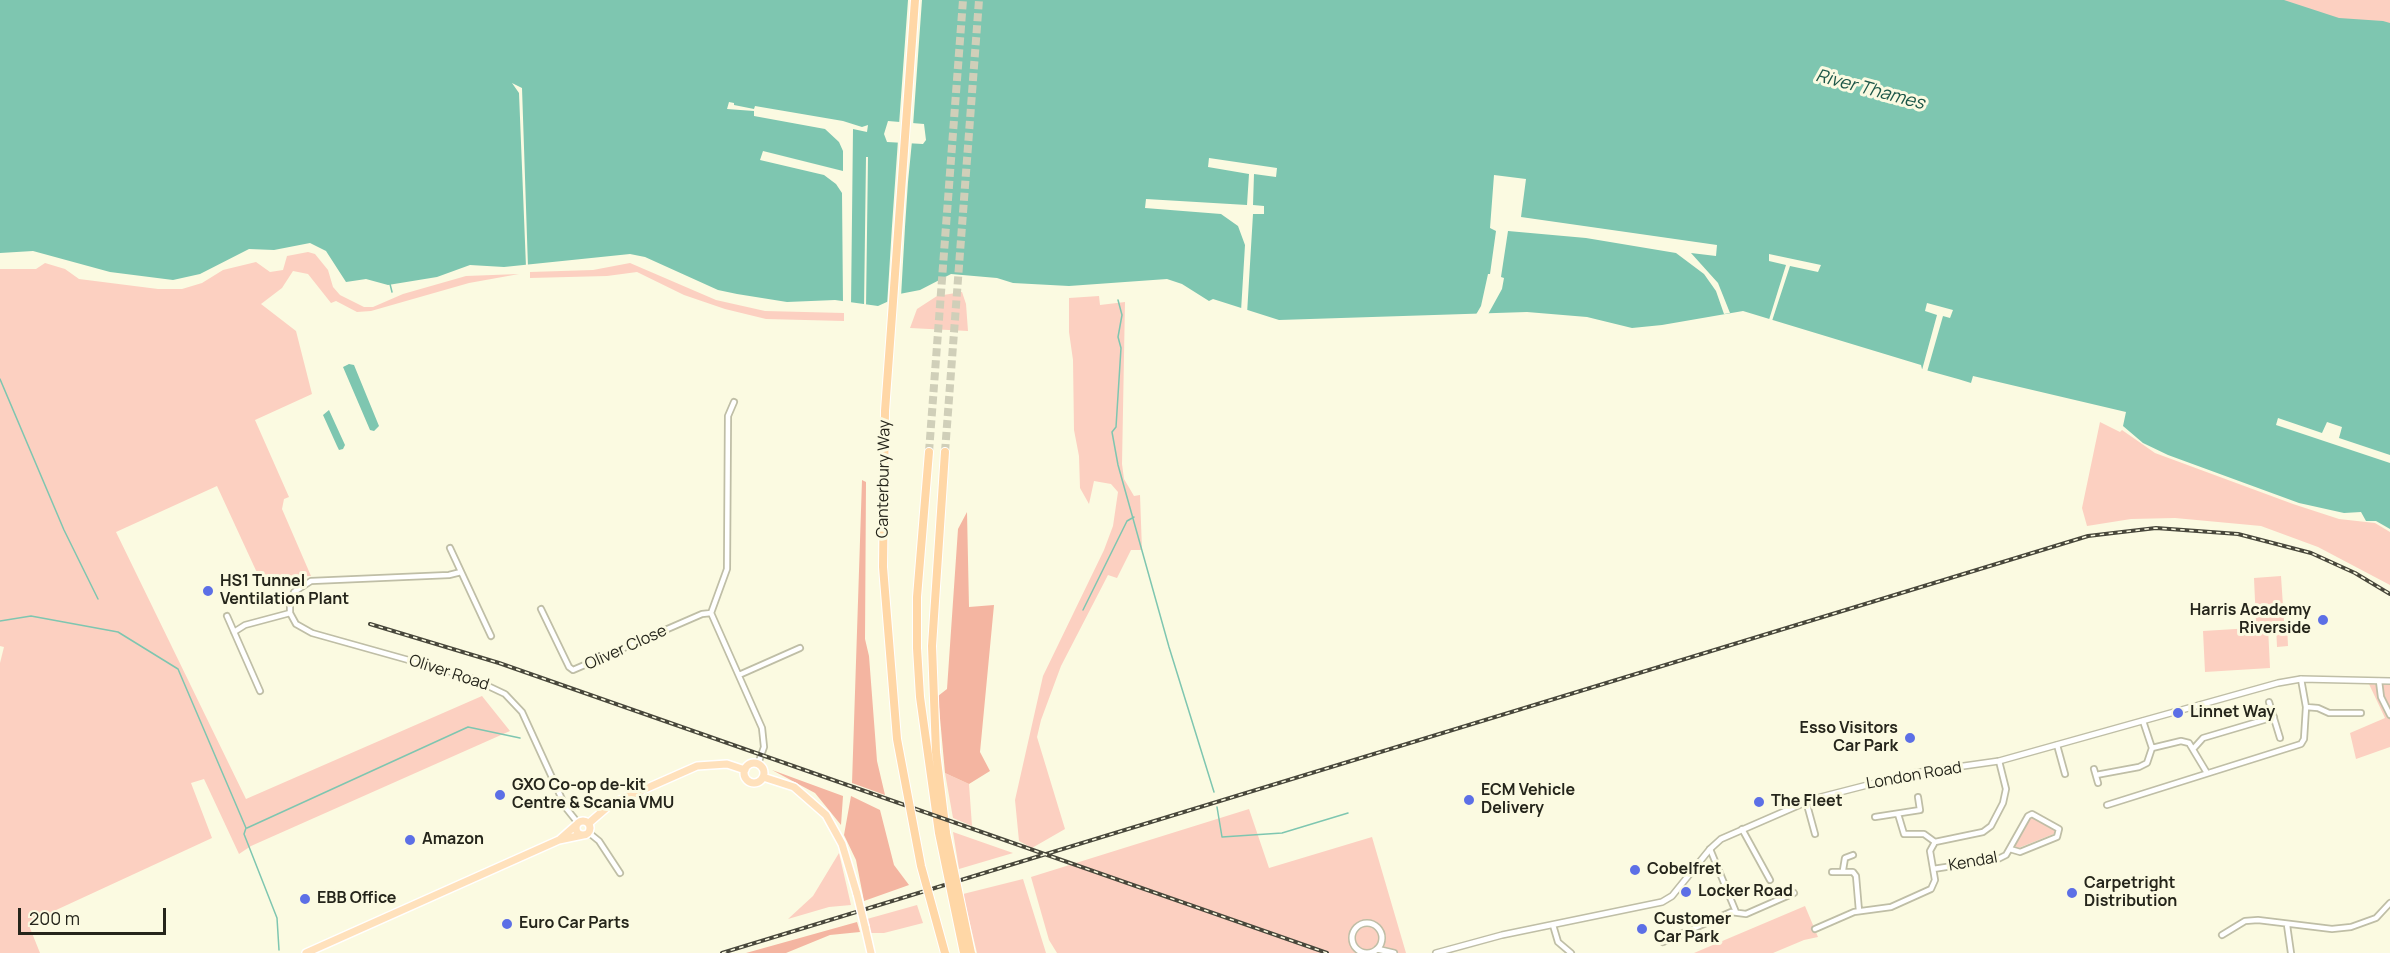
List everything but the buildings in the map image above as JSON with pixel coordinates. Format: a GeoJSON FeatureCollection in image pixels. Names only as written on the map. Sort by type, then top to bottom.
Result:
{"type":"FeatureCollection","features":[{"type":"Feature","properties":{"kind":"highway","name":"Canterbury Way"},"geometry":{"type":"LineString","coordinates":[[915,0],[885,411],[883,567],[897,739],[921,866],[945,953]]}},
{"type":"Feature","properties":{"kind":"highway"},"geometry":{"type":"LineString","coordinates":[[929,452],[917,597],[920,697],[939,807],[971,953]]}},
{"type":"Feature","properties":{"kind":"highway"},"geometry":{"type":"LineString","coordinates":[[945,452],[932,646],[934,720],[944,861],[964,953]]}},
{"type":"Feature","properties":{"kind":"main road"},"geometry":{"type":"LineString","coordinates":[[586,834],[588,823],[611,804],[697,766],[727,764],[745,770]]}},
{"type":"Feature","properties":{"kind":"main road"},"geometry":{"type":"LineString","coordinates":[[763,777],[762,768],[758,764],[749,765],[745,770],[746,778],[752,782],[763,777],[794,787],[826,815],[842,844],[872,953]]}},
{"type":"Feature","properties":{"kind":"main road"},"geometry":{"type":"LineString","coordinates":[[559,840],[577,824],[584,820],[588,823]]}},
{"type":"Feature","properties":{"kind":"main road"},"geometry":{"type":"LineString","coordinates":[[577,824],[577,832],[586,834]]}},
{"type":"Feature","properties":{"kind":"main road"},"geometry":{"type":"LineString","coordinates":[[306,953],[559,840],[586,834]]}},
{"type":"Feature","properties":{"kind":"street"},"geometry":{"type":"LineString","coordinates":[[734,402],[728,416],[727,569],[711,613],[764,733],[764,747],[758,764]]}},
{"type":"Feature","properties":{"kind":"street"},"geometry":{"type":"LineString","coordinates":[[450,548],[491,636]]}},
{"type":"Feature","properties":{"kind":"street"},"geometry":{"type":"LineString","coordinates":[[234,632],[245,625],[290,613],[290,601],[294,592],[311,581],[449,575],[461,572]]}},
{"type":"Feature","properties":{"kind":"street","name":"Oliver Close"},"geometry":{"type":"LineString","coordinates":[[542,609],[569,667],[573,670],[702,614],[711,613]]}},
{"type":"Feature","properties":{"kind":"street","name":"Oliver Road"},"geometry":{"type":"LineString","coordinates":[[290,613],[296,624],[312,633],[469,677],[505,694],[522,712],[566,808],[577,824]]}},
{"type":"Feature","properties":{"kind":"street"},"geometry":{"type":"LineString","coordinates":[[227,616],[260,691]]}},
{"type":"Feature","properties":{"kind":"street"},"geometry":{"type":"LineString","coordinates":[[739,675],[800,648]]}},
{"type":"Feature","properties":{"kind":"street"},"geometry":{"type":"LineString","coordinates":[[2107,805],[2301,744],[2304,739],[2306,707],[2301,679]]}},
{"type":"Feature","properties":{"kind":"street","name":"London Road"},"geometry":{"type":"LineString","coordinates":[[1436,953],[1662,902],[1672,896],[1710,849],[1721,839],[1806,801],[1904,775],[1999,761],[2278,683],[2301,679],[2390,681]]}},
{"type":"Feature","properties":{"kind":"street"},"geometry":{"type":"LineString","coordinates":[[2379,681],[2382,697],[2390,715]]}},
{"type":"Feature","properties":{"kind":"street"},"geometry":{"type":"LineString","coordinates":[[2269,702],[2280,738]]}},
{"type":"Feature","properties":{"kind":"street"},"geometry":{"type":"LineString","coordinates":[[2306,707],[2318,708],[2329,713],[2361,713]]}},
{"type":"Feature","properties":{"kind":"street"},"geometry":{"type":"LineString","coordinates":[[2194,748],[2203,738],[2274,717]]}},
{"type":"Feature","properties":{"kind":"street"},"geometry":{"type":"LineString","coordinates":[[2096,775],[2139,767],[2146,763],[2152,748],[2144,721]]}},
{"type":"Feature","properties":{"kind":"street"},"geometry":{"type":"LineString","coordinates":[[2152,748],[2181,741],[2189,743],[2207,773]]}},
{"type":"Feature","properties":{"kind":"street"},"geometry":{"type":"LineString","coordinates":[[2057,746],[2065,774]]}},
{"type":"Feature","properties":{"kind":"street"},"geometry":{"type":"LineString","coordinates":[[1898,814],[1904,834],[1924,834],[1935,842],[1983,832],[1991,826],[2001,810],[2006,789],[1999,761]]}},
{"type":"Feature","properties":{"kind":"street"},"geometry":{"type":"LineString","coordinates":[[2094,769],[2098,783]]}},
{"type":"Feature","properties":{"kind":"street"},"geometry":{"type":"LineString","coordinates":[[1875,817],[1920,810],[1918,797]]}},
{"type":"Feature","properties":{"kind":"street"},"geometry":{"type":"LineString","coordinates":[[1806,801],[1815,834]]}},
{"type":"Feature","properties":{"kind":"street","name":"Kendal"},"geometry":{"type":"LineString","coordinates":[[1933,869],[1998,859],[2006,855],[2028,816],[2032,814],[2059,829],[2057,837],[2018,852],[2010,849]]}},
{"type":"Feature","properties":{"kind":"street"},"geometry":{"type":"LineString","coordinates":[[1742,829],[1770,880]]}},
{"type":"Feature","properties":{"kind":"street"},"geometry":{"type":"LineString","coordinates":[[586,834],[599,841],[620,873]]}},
{"type":"Feature","properties":{"kind":"street"},"geometry":{"type":"LineString","coordinates":[[1815,929],[1859,911],[1891,907],[1931,889],[1935,880],[1930,851],[1935,842]]}},
{"type":"Feature","properties":{"kind":"street"},"geometry":{"type":"LineString","coordinates":[[1710,849],[1736,912]]}},
{"type":"Feature","properties":{"kind":"street"},"geometry":{"type":"LineString","coordinates":[[1843,870],[1845,858],[1853,855]]}},
{"type":"Feature","properties":{"kind":"street"},"geometry":{"type":"LineString","coordinates":[[1832,872],[1843,870],[1853,872],[1856,876],[1859,911]]}},
{"type":"Feature","properties":{"kind":"street"},"geometry":{"type":"LineString","coordinates":[[1663,942],[1736,912],[1746,914],[1794,893]]}},
{"type":"Feature","properties":{"kind":"street"},"geometry":{"type":"LineString","coordinates":[[2222,935],[2245,921],[2332,928],[2355,926],[2376,918],[2390,903]]}},
{"type":"Feature","properties":{"kind":"street"},"geometry":{"type":"LineString","coordinates":[[1362,924],[1376,927],[1381,939],[1393,952],[1356,951],[1353,934],[1362,924]]}},
{"type":"Feature","properties":{"kind":"street"},"geometry":{"type":"LineString","coordinates":[[1552,925],[1558,942],[1571,953]]}},
{"type":"Feature","properties":{"kind":"street"},"geometry":{"type":"LineString","coordinates":[[2287,925],[2291,953]]}},
{"type":"Feature","properties":{"kind":"street"},"geometry":{"type":"LineString","coordinates":[[1374,951],[1381,939]]}},
{"type":"Feature","properties":{"kind":"shaded area"},"geometry":{"type":"Polygon","coordinates":[[[2222,0],[2390,0],[2390,59],[2222,0]]]}},
{"type":"Feature","properties":{"kind":"shaded area"},"geometry":{"type":"Polygon","coordinates":[[[308,252],[315,254],[328,270],[333,287],[340,295],[364,307],[373,307],[403,294],[466,276],[519,274],[469,283],[371,311],[357,312],[336,301],[331,303],[308,274],[293,271],[282,288],[261,304],[296,331],[312,394],[255,420],[289,497],[284,499],[282,509],[311,576],[259,577],[217,486],[116,532],[246,799],[482,696],[510,731],[251,846],[239,854],[204,779],[191,783],[212,838],[28,923],[40,953],[0,953],[0,663],[4,647],[0,646],[0,269],[36,269],[45,263],[65,269],[79,279],[158,289],[182,289],[202,283],[223,270],[256,262],[270,272],[283,270],[287,256],[308,252]]]}},
{"type":"Feature","properties":{"kind":"shaded area"},"geometry":{"type":"Polygon","coordinates":[[[630,263],[716,300],[765,311],[844,313],[844,321],[766,319],[725,309],[684,295],[637,272],[607,276],[530,278],[530,272],[593,270],[630,263]]]}},
{"type":"Feature","properties":{"kind":"shaded area"},"geometry":{"type":"Polygon","coordinates":[[[962,292],[966,304],[968,331],[910,328],[917,309],[937,296],[962,292]]]}},
{"type":"Feature","properties":{"kind":"shaded area"},"geometry":{"type":"Polygon","coordinates":[[[1099,296],[1100,305],[1125,302],[1122,464],[1124,479],[1134,496],[1140,495],[1142,550],[1131,550],[1117,578],[1108,575],[1061,666],[1041,720],[1037,737],[1065,829],[1032,848],[1019,841],[1015,800],[1043,676],[1104,550],[1113,526],[1118,492],[1111,484],[1094,481],[1089,504],[1080,488],[1079,456],[1074,430],[1069,298],[1099,296]]]}},
{"type":"Feature","properties":{"kind":"shaded area"},"geometry":{"type":"Polygon","coordinates":[[[2100,422],[2120,432],[2122,430],[2155,453],[2293,504],[2339,519],[2375,523],[2390,532],[2390,585],[2318,547],[2261,526],[2175,518],[2131,519],[2087,526],[2082,508],[2100,422]]]}},
{"type":"Feature","properties":{"kind":"shaded area"},"geometry":{"type":"Polygon","coordinates":[[[862,480],[866,482],[865,639],[869,656],[877,761],[885,795],[852,783],[862,480]]]}},
{"type":"Feature","properties":{"kind":"shaded area"},"geometry":{"type":"Polygon","coordinates":[[[967,512],[969,607],[994,605],[980,752],[990,771],[969,784],[945,773],[938,696],[947,689],[958,529],[967,512]]]}},
{"type":"Feature","properties":{"kind":"shaded area"},"geometry":{"type":"Polygon","coordinates":[[[2281,576],[2284,621],[2256,623],[2254,578],[2281,576]]]}},
{"type":"Feature","properties":{"kind":"shaded area"},"geometry":{"type":"Polygon","coordinates":[[[2287,624],[2288,646],[2277,647],[2276,625],[2287,624]]]}},
{"type":"Feature","properties":{"kind":"shaded area"},"geometry":{"type":"Polygon","coordinates":[[[2268,627],[2270,668],[2205,672],[2203,631],[2268,627]]]}},
{"type":"Feature","properties":{"kind":"shaded area"},"geometry":{"type":"Polygon","coordinates":[[[2369,684],[2390,685],[2390,747],[2356,759],[2350,733],[2385,718],[2369,684]]]}},
{"type":"Feature","properties":{"kind":"shaded area"},"geometry":{"type":"Polygon","coordinates":[[[772,770],[843,796],[841,825],[815,793],[772,770]]]}},
{"type":"Feature","properties":{"kind":"shaded area"},"geometry":{"type":"Polygon","coordinates":[[[945,773],[969,784],[972,826],[953,818],[945,773]]]}},
{"type":"Feature","properties":{"kind":"shaded area"},"geometry":{"type":"Polygon","coordinates":[[[851,796],[880,810],[894,865],[909,885],[864,901],[856,860],[844,835],[851,796]]]}},
{"type":"Feature","properties":{"kind":"shaded area"},"geometry":{"type":"Polygon","coordinates":[[[1249,809],[1269,868],[1372,837],[1406,953],[1057,953],[1049,940],[1031,877],[1249,809]]]}},
{"type":"Feature","properties":{"kind":"shaded area"},"geometry":{"type":"Polygon","coordinates":[[[2031,817],[2057,830],[2056,833],[2016,849],[2015,845],[2031,817]]]}},
{"type":"Feature","properties":{"kind":"shaded area"},"geometry":{"type":"Polygon","coordinates":[[[953,832],[1013,853],[959,869],[953,832]]]}},
{"type":"Feature","properties":{"kind":"shaded area"},"geometry":{"type":"Polygon","coordinates":[[[839,853],[851,905],[829,907],[788,919],[813,896],[839,853]]]}},
{"type":"Feature","properties":{"kind":"shaded area"},"geometry":{"type":"Polygon","coordinates":[[[1023,879],[1046,953],[977,953],[963,894],[1023,879]]]}},
{"type":"Feature","properties":{"kind":"shaded area"},"geometry":{"type":"Polygon","coordinates":[[[917,905],[923,923],[884,933],[871,933],[867,919],[917,905]]]}},
{"type":"Feature","properties":{"kind":"shaded area"},"geometry":{"type":"Polygon","coordinates":[[[1805,906],[1818,937],[1804,940],[1773,953],[1694,953],[1805,906]]]}},
{"type":"Feature","properties":{"kind":"shaded area"},"geometry":{"type":"Polygon","coordinates":[[[857,922],[860,932],[830,935],[786,953],[746,953],[857,922]]]}},
{"type":"Feature","properties":{"kind":"water","name":"River Thames"},"geometry":{"type":"Polygon","coordinates":[[[0,0],[2284,0],[2339,18],[2390,23],[2390,529],[2376,521],[2366,521],[2361,512],[2344,513],[2299,503],[2168,455],[2143,443],[2123,426],[2126,412],[1973,376],[1971,383],[1922,369],[1921,365],[1743,311],[1632,328],[1587,317],[1527,312],[1279,320],[1213,299],[1209,301],[1182,284],[1167,279],[1069,286],[1013,283],[997,278],[951,274],[920,290],[889,296],[889,301],[878,306],[835,300],[787,302],[737,294],[718,290],[645,257],[630,254],[504,267],[470,265],[437,277],[388,285],[366,279],[346,282],[326,251],[310,243],[274,250],[249,249],[200,274],[173,280],[110,272],[33,251],[0,253],[0,0]],[[888,121],[884,134],[887,142],[923,144],[926,140],[924,124],[888,121]]]}},
{"type":"Feature","properties":{"kind":"water"},"geometry":{"type":"Polygon","coordinates":[[[349,364],[354,365],[379,426],[374,431],[370,430],[343,367],[349,364]]]}},
{"type":"Feature","properties":{"kind":"water"},"geometry":{"type":"Polygon","coordinates":[[[329,410],[345,445],[343,449],[339,450],[323,415],[329,410]]]}},
{"type":"Feature","properties":{"kind":"pier"},"geometry":{"type":"Polygon","coordinates":[[[908,0],[922,0],[913,126],[899,125],[908,0]]]}},
{"type":"Feature","properties":{"kind":"pier"},"geometry":{"type":"Polygon","coordinates":[[[512,83],[522,88],[528,267],[526,267],[519,93],[512,83]]]}},
{"type":"Feature","properties":{"kind":"pier"},"geometry":{"type":"Polygon","coordinates":[[[729,102],[754,109],[755,106],[843,121],[862,127],[868,125],[867,132],[853,129],[851,306],[843,304],[842,193],[836,184],[824,175],[760,160],[763,151],[843,171],[843,151],[839,142],[825,129],[754,116],[754,111],[727,109],[729,102]]]}},
{"type":"Feature","properties":{"kind":"pier"},"geometry":{"type":"Polygon","coordinates":[[[898,140],[912,141],[905,227],[892,226],[898,140]]]}},
{"type":"Feature","properties":{"kind":"pier"},"geometry":{"type":"Polygon","coordinates":[[[866,157],[868,157],[866,308],[864,308],[866,157]]]}},
{"type":"Feature","properties":{"kind":"pier"},"geometry":{"type":"Polygon","coordinates":[[[1209,158],[1277,168],[1276,177],[1254,174],[1253,205],[1264,206],[1264,214],[1253,214],[1247,314],[1241,311],[1245,245],[1238,226],[1221,214],[1145,208],[1146,199],[1247,205],[1249,174],[1208,167],[1209,158]]]}},
{"type":"Feature","properties":{"kind":"pier"},"geometry":{"type":"Polygon","coordinates":[[[1494,175],[1526,179],[1521,217],[1717,245],[1716,256],[1691,253],[1718,283],[1730,313],[1724,314],[1716,291],[1704,274],[1676,253],[1586,238],[1508,231],[1501,277],[1504,278],[1502,289],[1486,318],[1474,318],[1481,306],[1488,274],[1490,274],[1496,231],[1490,228],[1494,175]]]}},
{"type":"Feature","properties":{"kind":"pier"},"geometry":{"type":"Polygon","coordinates":[[[892,226],[905,227],[901,297],[892,298],[887,306],[892,226]]]}},
{"type":"Feature","properties":{"kind":"pier"},"geometry":{"type":"Polygon","coordinates":[[[1769,254],[1821,265],[1818,272],[1790,266],[1771,324],[1768,323],[1786,265],[1769,261],[1769,254]]]}},
{"type":"Feature","properties":{"kind":"pier"},"geometry":{"type":"Polygon","coordinates":[[[1927,303],[1953,310],[1950,318],[1943,316],[1927,372],[1922,370],[1937,315],[1925,311],[1927,303]]]}},
{"type":"Feature","properties":{"kind":"pier"},"geometry":{"type":"Polygon","coordinates":[[[2278,418],[2322,433],[2327,422],[2342,427],[2339,438],[2390,455],[2390,463],[2276,425],[2278,418]]]}},
{"type":"Feature","properties":{"kind":"waterway"},"geometry":{"type":"LineString","coordinates":[[390,284],[392,292]]}},
{"type":"Feature","properties":{"kind":"waterway"},"geometry":{"type":"LineString","coordinates":[[1118,300],[1122,315],[1118,337],[1121,348],[1116,427],[1112,432],[1118,465],[1169,647],[1214,792]]}},
{"type":"Feature","properties":{"kind":"waterway"},"geometry":{"type":"LineString","coordinates":[[0,379],[64,530],[98,599]]}},
{"type":"Feature","properties":{"kind":"waterway"},"geometry":{"type":"LineString","coordinates":[[1083,610],[1127,521],[1134,517]]}},
{"type":"Feature","properties":{"kind":"waterway"},"geometry":{"type":"LineString","coordinates":[[0,621],[31,616],[118,632],[178,669],[246,828],[244,834],[277,918],[279,950]]}},
{"type":"Feature","properties":{"kind":"waterway"},"geometry":{"type":"LineString","coordinates":[[247,828],[468,727],[520,738]]}},
{"type":"Feature","properties":{"kind":"waterway"},"geometry":{"type":"LineString","coordinates":[[1217,807],[1222,837],[1282,833],[1348,813]]}},
{"type":"Feature","properties":{"kind":"tunnel"},"geometry":{"type":"LineString","coordinates":[[929,452],[963,0]]}},
{"type":"Feature","properties":{"kind":"tunnel"},"geometry":{"type":"LineString","coordinates":[[945,452],[979,0]]}},
{"type":"Feature","properties":{"kind":"railway"},"geometry":{"type":"LineString","coordinates":[[722,953],[2088,536],[2156,528],[2238,534],[2311,553],[2355,573],[2390,594]]}},
{"type":"Feature","properties":{"kind":"railway"},"geometry":{"type":"LineString","coordinates":[[370,624],[499,663],[1327,953]]}},
{"type":"Feature","properties":{"kind":"place","name":"HS1 Tunnel Ventilation Plant"},"geometry":{"type":"Point","coordinates":[208,591]}},
{"type":"Feature","properties":{"kind":"place","name":"Harris Academy Riverside"},"geometry":{"type":"Point","coordinates":[2323,620]}},
{"type":"Feature","properties":{"kind":"place","name":"Linnet Way"},"geometry":{"type":"Point","coordinates":[2178,713]}},
{"type":"Feature","properties":{"kind":"place","name":"Esso Visitors Car Park"},"geometry":{"type":"Point","coordinates":[1910,738]}},
{"type":"Feature","properties":{"kind":"place","name":"GXO Co-op de-kit Centre & Scania VMU"},"geometry":{"type":"Point","coordinates":[500,795]}},
{"type":"Feature","properties":{"kind":"place","name":"ECM Vehicle Delivery"},"geometry":{"type":"Point","coordinates":[1469,800]}},
{"type":"Feature","properties":{"kind":"place","name":"The Fleet"},"geometry":{"type":"Point","coordinates":[1759,802]}},
{"type":"Feature","properties":{"kind":"place","name":"Amazon"},"geometry":{"type":"Point","coordinates":[410,840]}},
{"type":"Feature","properties":{"kind":"place","name":"Cobelfret"},"geometry":{"type":"Point","coordinates":[1635,870]}},
{"type":"Feature","properties":{"kind":"place","name":"Locker Road"},"geometry":{"type":"Point","coordinates":[1686,892]}},
{"type":"Feature","properties":{"kind":"place","name":"Carpetright Distribution"},"geometry":{"type":"Point","coordinates":[2072,893]}},
{"type":"Feature","properties":{"kind":"place","name":"EBB Office"},"geometry":{"type":"Point","coordinates":[305,899]}},
{"type":"Feature","properties":{"kind":"place","name":"Euro Car Parts"},"geometry":{"type":"Point","coordinates":[507,924]}},
{"type":"Feature","properties":{"kind":"place","name":"Customer Car Park"},"geometry":{"type":"Point","coordinates":[1642,929]}}]}
